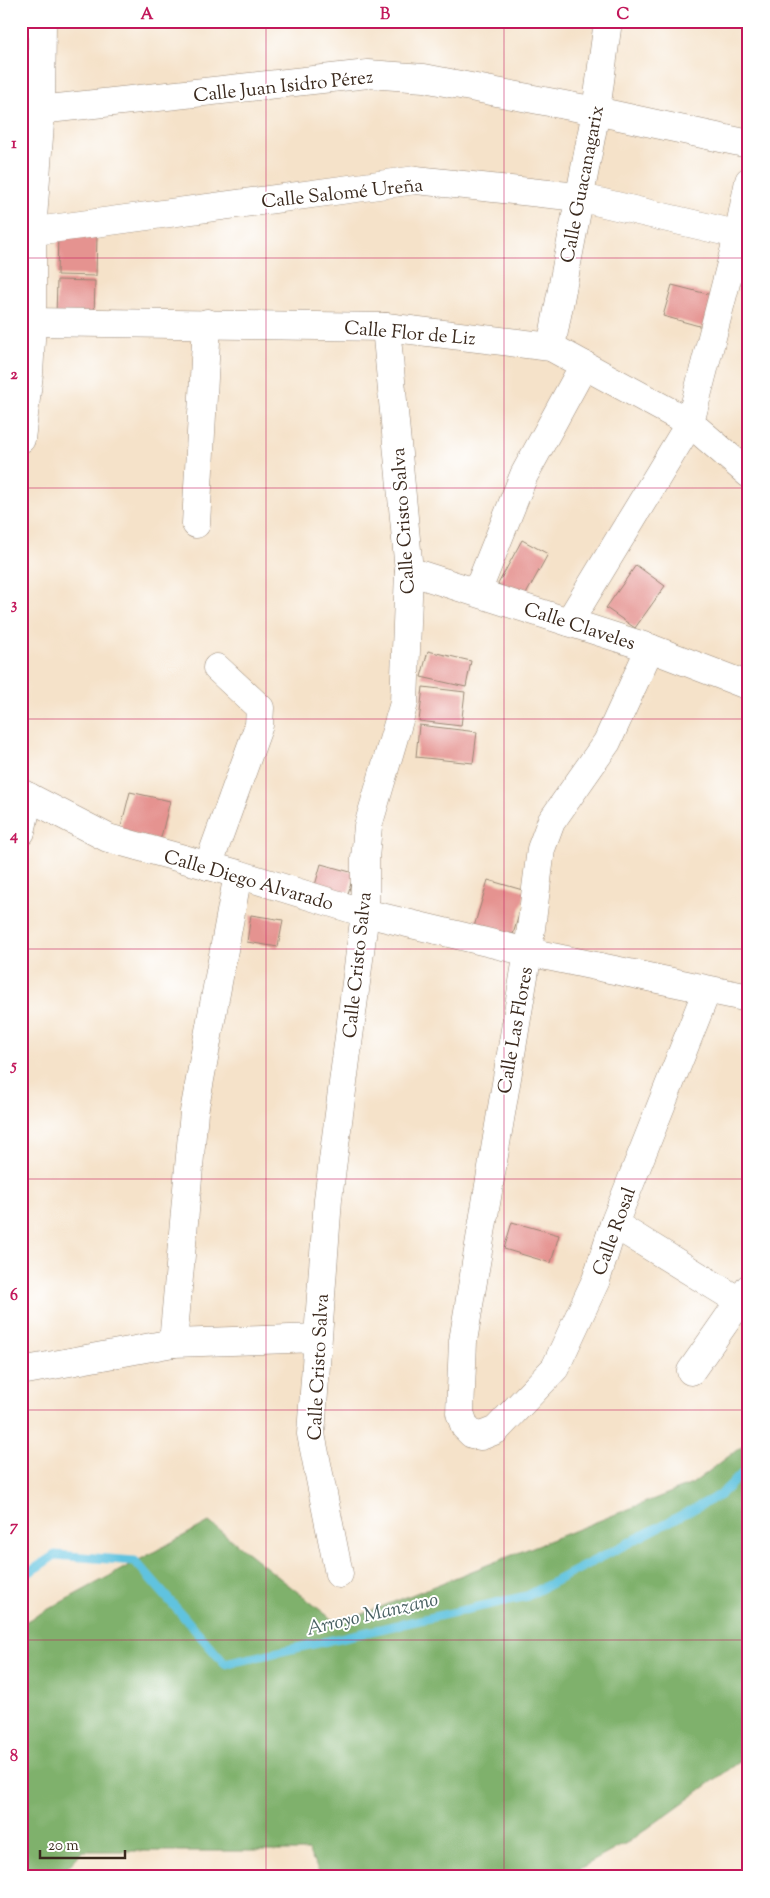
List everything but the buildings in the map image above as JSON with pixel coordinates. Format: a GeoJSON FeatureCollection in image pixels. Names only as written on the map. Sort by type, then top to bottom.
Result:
{"type":"FeatureCollection","features":[{"type":"Feature","properties":{"kind":"street"},"geometry":{"type":"LineString","coordinates":[[21,439],[25,374],[32,322],[27,232],[31,111],[42,21]]}},
{"type":"Feature","properties":{"kind":"street","name":"Calle Guacanagarix"},"geometry":{"type":"LineString","coordinates":[[551,347],[596,111],[608,21]]}},
{"type":"Feature","properties":{"kind":"street","name":"Calle Juan Isidro Pérez"},"geometry":{"type":"LineString","coordinates":[[31,111],[368,74],[424,78],[596,111],[749,144]]}},
{"type":"Feature","properties":{"kind":"street","name":"Calle Salomé Ureña"},"geometry":{"type":"LineString","coordinates":[[27,232],[416,180],[578,198],[743,236]]}},
{"type":"Feature","properties":{"kind":"street"},"geometry":{"type":"LineString","coordinates":[[569,622],[690,423],[743,236],[749,181]]}},
{"type":"Feature","properties":{"kind":"street","name":"Calle Flor de Liz"},"geometry":{"type":"LineString","coordinates":[[32,322],[386,327],[551,347],[690,423],[748,473]]}},
{"type":"Feature","properties":{"kind":"street"},"geometry":{"type":"LineString","coordinates":[[196,524],[207,323]]}},
{"type":"Feature","properties":{"kind":"street","name":"Calle Cristo Salva"},"geometry":{"type":"LineString","coordinates":[[339,1574],[311,1434],[328,1199],[365,913],[365,858],[368,826],[404,703],[410,571],[386,327]]}},
{"type":"Feature","properties":{"kind":"street"},"geometry":{"type":"LineString","coordinates":[[476,592],[524,475],[584,365]]}},
{"type":"Feature","properties":{"kind":"street","name":"Calle Claveles"},"geometry":{"type":"LineString","coordinates":[[410,571],[650,648],[749,686]]}},
{"type":"Feature","properties":{"kind":"street","name":"Calle Las Flores"},"geometry":{"type":"LineString","coordinates":[[472,1434],[465,1427],[460,1413],[463,1341],[528,952],[541,849],[551,822],[607,742],[650,648]]}},
{"type":"Feature","properties":{"kind":"street"},"geometry":{"type":"LineString","coordinates":[[208,866],[258,725],[260,708],[217,668]]}},
{"type":"Feature","properties":{"kind":"street"},"geometry":{"type":"LineString","coordinates":[[21,832],[25,795]]}},
{"type":"Feature","properties":{"kind":"street","name":"Calle Diego Alvarado"},"geometry":{"type":"LineString","coordinates":[[25,795],[108,838],[238,874],[365,913],[528,952],[749,998]]}},
{"type":"Feature","properties":{"kind":"street"},"geometry":{"type":"LineString","coordinates":[[173,1343],[194,1112],[238,874]]}},
{"type":"Feature","properties":{"kind":"street","name":"Calle Rosal"},"geometry":{"type":"LineString","coordinates":[[472,1434],[481,1436],[496,1430],[555,1368],[596,1280],[614,1224],[708,990]]}},
{"type":"Feature","properties":{"kind":"street"},"geometry":{"type":"LineString","coordinates":[[614,1224],[744,1295],[691,1371]]}},
{"type":"Feature","properties":{"kind":"street"},"geometry":{"type":"LineString","coordinates":[[21,1371],[173,1343],[317,1338]]}},
{"type":"Feature","properties":{"kind":"green space"},"geometry":{"type":"Polygon","coordinates":[[[749,1441],[749,1755],[630,1841],[564,1877],[322,1877],[308,1851],[83,1851],[58,1877],[21,1877],[21,1624],[209,1522],[338,1624],[692,1484],[749,1441]]]}},
{"type":"Feature","properties":{"kind":"waterway","name":"Arroyo Manzano"},"geometry":{"type":"LineString","coordinates":[[21,1578],[55,1555],[135,1561],[225,1664],[527,1596],[720,1495],[749,1467]]}}]}
